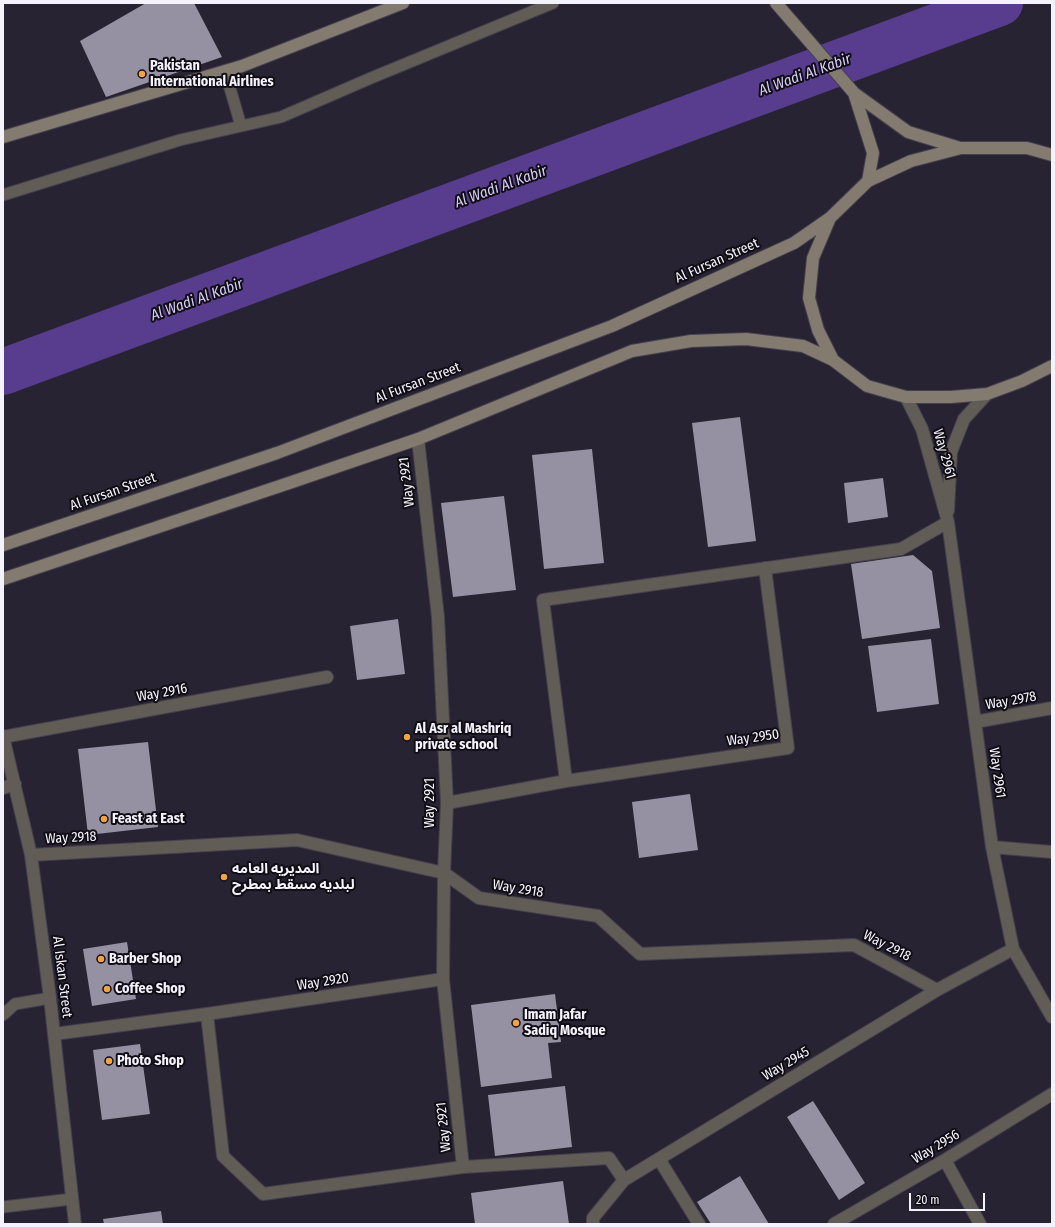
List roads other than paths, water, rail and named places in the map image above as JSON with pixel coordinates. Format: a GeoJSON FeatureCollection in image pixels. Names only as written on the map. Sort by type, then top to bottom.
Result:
{"type":"FeatureCollection","features":[{"type":"Feature","properties":{"kind":"street"},"geometry":{"type":"LineString","coordinates":[[776,3],[854,93],[908,132],[961,148]]}},
{"type":"Feature","properties":{"kind":"street"},"geometry":{"type":"LineString","coordinates":[[3,137],[242,66],[397,4]]}},
{"type":"Feature","properties":{"kind":"street"},"geometry":{"type":"LineString","coordinates":[[854,93],[873,153],[868,181]]}},
{"type":"Feature","properties":{"kind":"street"},"geometry":{"type":"LineString","coordinates":[[833,360],[818,330],[809,298],[812,258],[830,218],[868,181],[911,161],[961,148],[1027,148],[1052,155]]}},
{"type":"Feature","properties":{"kind":"street","name":"Al Fursan Street"},"geometry":{"type":"LineString","coordinates":[[3,544],[277,453],[612,326],[794,243],[830,218]]}},
{"type":"Feature","properties":{"kind":"street"},"geometry":{"type":"LineString","coordinates":[[3,579],[418,439],[632,351],[691,341],[746,339],[803,346],[833,360],[867,386],[906,397],[951,397],[987,394],[1022,381],[1052,366]]}},
{"type":"Feature","properties":{"kind":"street","name":"Way 2961"},"geometry":{"type":"LineString","coordinates":[[948,522],[951,452],[964,419],[987,394]]}},
{"type":"Feature","properties":{"kind":"street","name":"Way 2961"},"geometry":{"type":"LineString","coordinates":[[906,397],[922,429],[948,522],[992,847],[1012,949],[1052,1017]]}},
{"type":"Feature","properties":{"kind":"street","name":"Way 2921"},"geometry":{"type":"LineString","coordinates":[[418,439],[438,617],[447,803],[444,873],[444,979],[463,1167]]}},
{"type":"Feature","properties":{"kind":"street"},"geometry":{"type":"LineString","coordinates":[[566,781],[544,600],[901,549],[948,522]]}},
{"type":"Feature","properties":{"kind":"street","name":"Way 2950"},"geometry":{"type":"LineString","coordinates":[[447,803],[566,781],[788,748],[765,568]]}},
{"type":"Feature","properties":{"kind":"street","name":"Way 2916"},"geometry":{"type":"LineString","coordinates":[[3,736],[327,678]]}},
{"type":"Feature","properties":{"kind":"street","name":"Way 2978"},"geometry":{"type":"LineString","coordinates":[[975,722],[1052,708]]}},
{"type":"Feature","properties":{"kind":"street","name":"Al Iskan Street"},"geometry":{"type":"LineString","coordinates":[[3,736],[31,855],[50,998],[75,1224]]}},
{"type":"Feature","properties":{"kind":"street"},"geometry":{"type":"LineString","coordinates":[[3,788],[15,784]]}},
{"type":"Feature","properties":{"kind":"street","name":"Way 2918"},"geometry":{"type":"LineString","coordinates":[[31,855],[297,840],[444,873],[479,898],[598,916],[640,954],[854,945],[937,990]]}},
{"type":"Feature","properties":{"kind":"street"},"geometry":{"type":"LineString","coordinates":[[992,847],[1052,852]]}},
{"type":"Feature","properties":{"kind":"street","name":"Way 2945"},"geometry":{"type":"LineString","coordinates":[[593,1224],[594,1218],[624,1180],[937,990],[1012,949]]}},
{"type":"Feature","properties":{"kind":"street","name":"Way 2920"},"geometry":{"type":"LineString","coordinates":[[54,1034],[206,1014],[444,979]]}},
{"type":"Feature","properties":{"kind":"street","name":"Way 2921"},"geometry":{"type":"LineString","coordinates":[[206,1014],[223,1156],[263,1194],[463,1167],[609,1158],[624,1180]]}},
{"type":"Feature","properties":{"kind":"street","name":"Way 2956"},"geometry":{"type":"LineString","coordinates":[[834,1224],[944,1160],[1052,1094]]}},
{"type":"Feature","properties":{"kind":"street"},"geometry":{"type":"LineString","coordinates":[[659,1159],[699,1224]]}},
{"type":"Feature","properties":{"kind":"street"},"geometry":{"type":"LineString","coordinates":[[944,1160],[980,1224]]}},
{"type":"Feature","properties":{"kind":"lane"},"geometry":{"type":"LineString","coordinates":[[3,195],[180,140],[281,117],[553,3]]}},
{"type":"Feature","properties":{"kind":"lane"},"geometry":{"type":"LineString","coordinates":[[225,71],[241,126]]}},
{"type":"Feature","properties":{"kind":"lane"},"geometry":{"type":"LineString","coordinates":[[3,1015],[15,1004],[50,998]]}},
{"type":"Feature","properties":{"kind":"lane"},"geometry":{"type":"LineString","coordinates":[[3,1207],[72,1199]]}},
{"type":"Feature","properties":{"kind":"waterway","name":"Al Wadi Al Kabir"},"geometry":{"type":"LineString","coordinates":[[3,372],[1000,3]]}},
{"type":"Feature","properties":{"kind":"place","name":"Pakistan International Airlines"},"geometry":{"type":"Point","coordinates":[142,74]}},
{"type":"Feature","properties":{"kind":"place","name":"Al Asr al Mashriq private school"},"geometry":{"type":"Point","coordinates":[407,737]}},
{"type":"Feature","properties":{"kind":"place","name":"Feast at East"},"geometry":{"type":"Point","coordinates":[104,819]}},
{"type":"Feature","properties":{"kind":"place","name":"المديريه العامه لبلديه مسقط بمطرح"},"geometry":{"type":"Point","coordinates":[224,877]}},
{"type":"Feature","properties":{"kind":"place","name":"Barber Shop"},"geometry":{"type":"Point","coordinates":[101,959]}},
{"type":"Feature","properties":{"kind":"place","name":"Coffee Shop"},"geometry":{"type":"Point","coordinates":[107,989]}},
{"type":"Feature","properties":{"kind":"place","name":"Imam Jafar Sadiq Mosque"},"geometry":{"type":"Point","coordinates":[516,1023]}},
{"type":"Feature","properties":{"kind":"place","name":"Photo Shop"},"geometry":{"type":"Point","coordinates":[109,1061]}}]}
